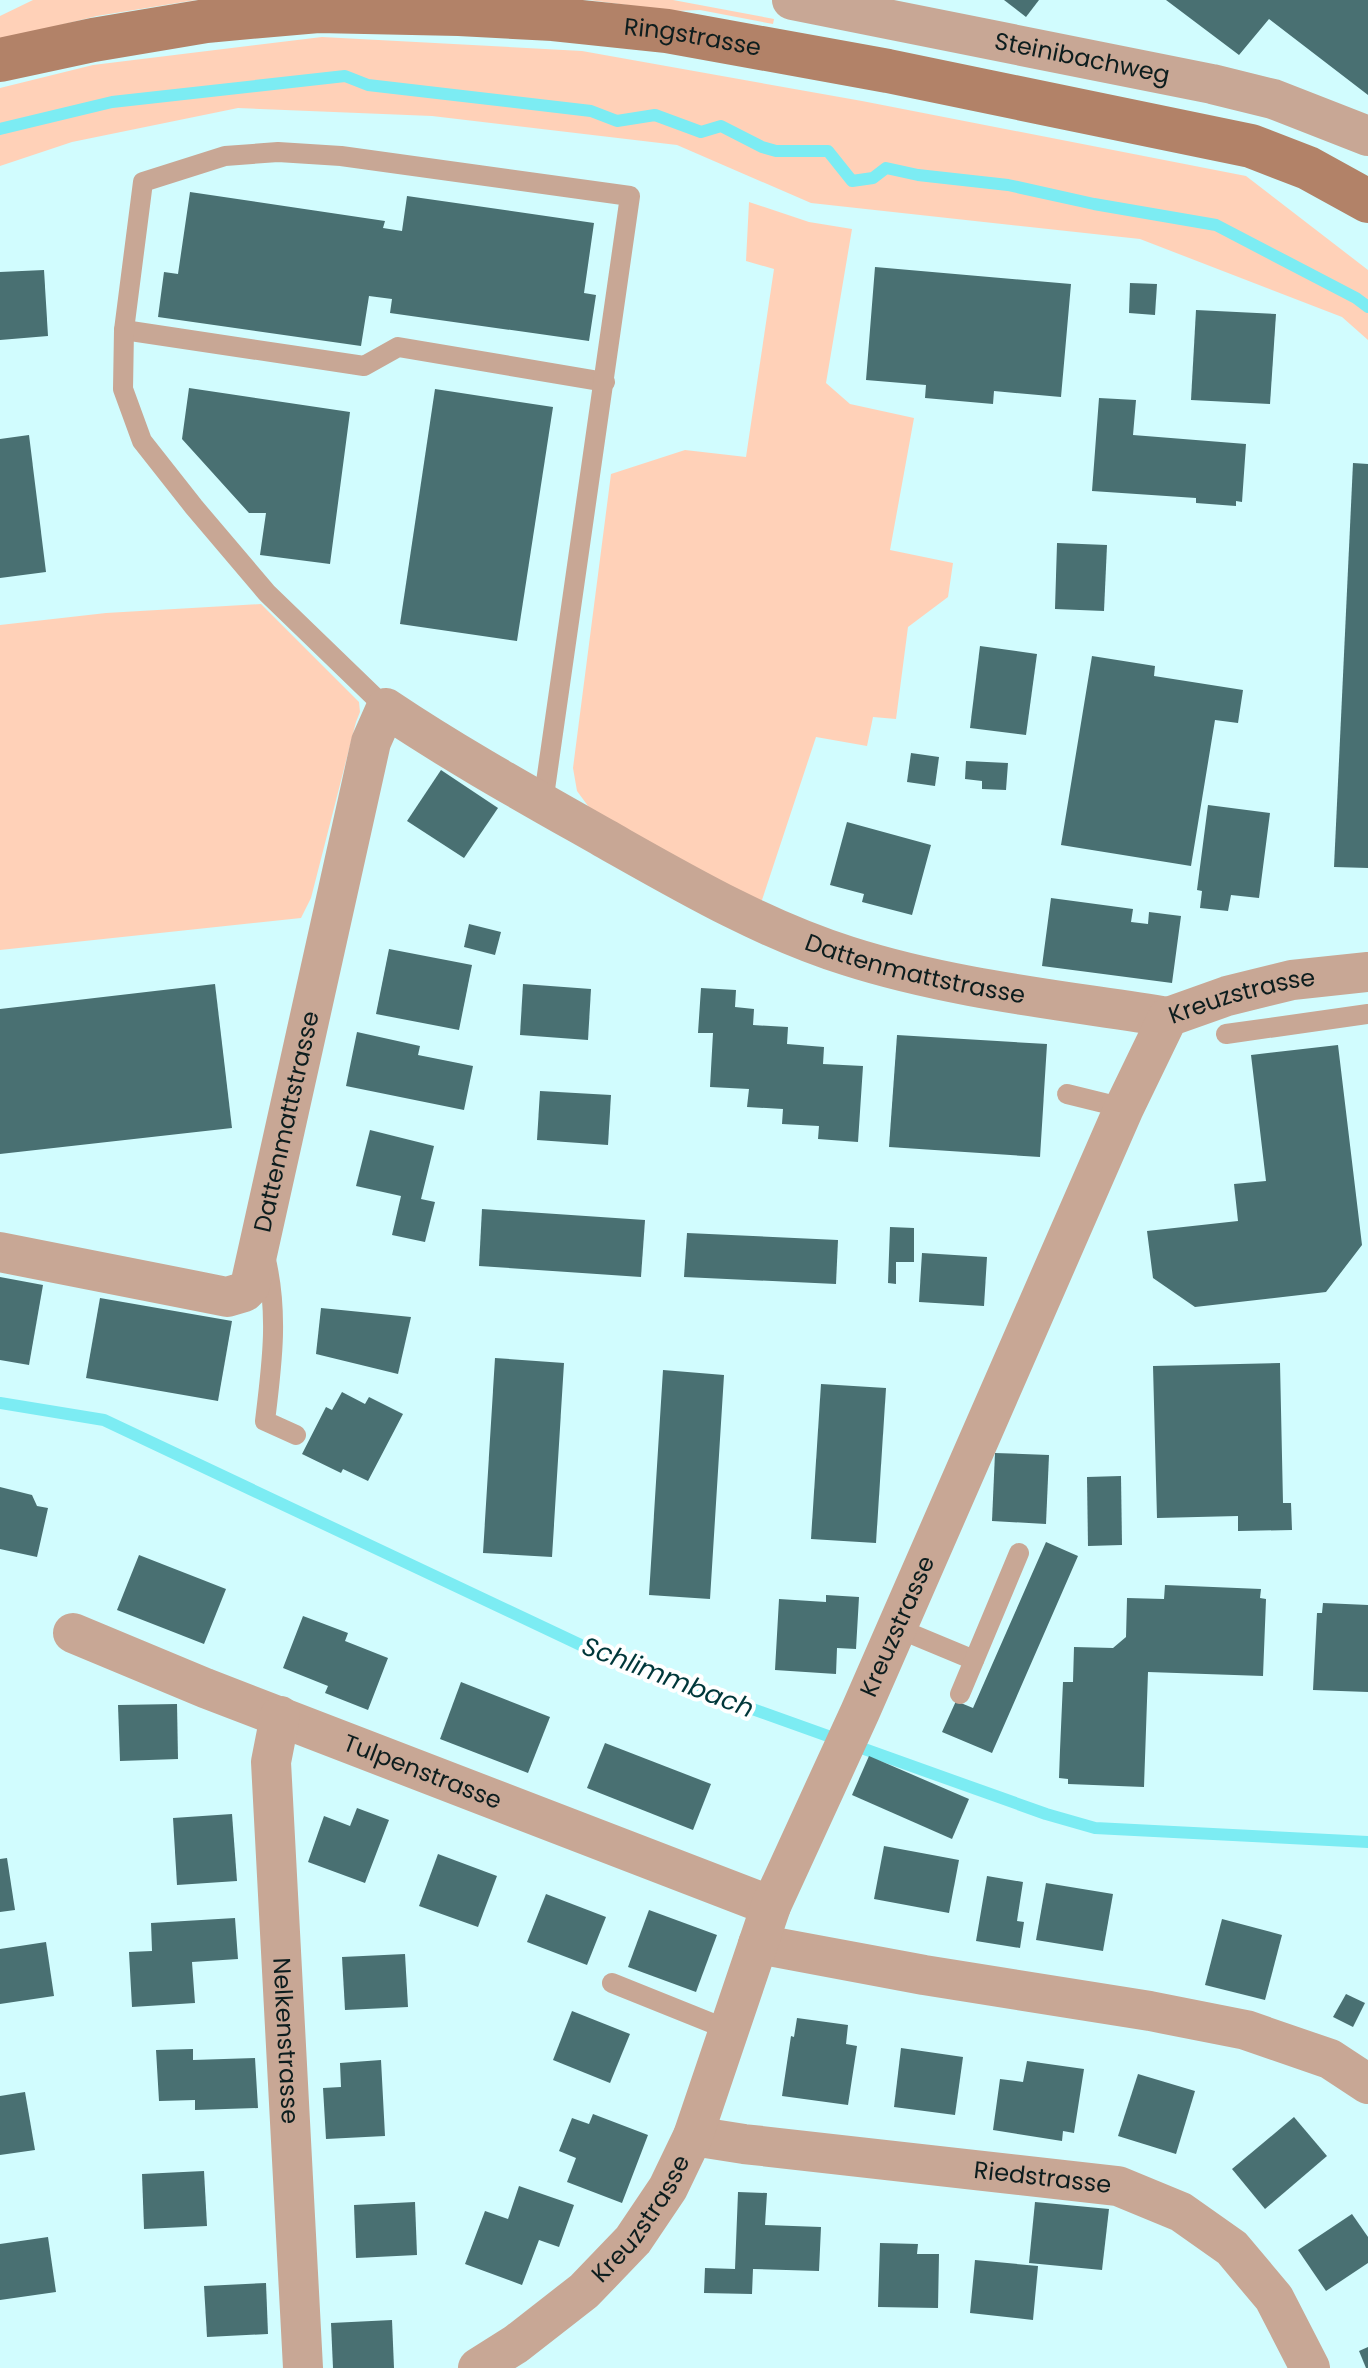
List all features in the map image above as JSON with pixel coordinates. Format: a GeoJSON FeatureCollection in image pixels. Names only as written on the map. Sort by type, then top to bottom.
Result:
{"type":"FeatureCollection","features":[{"type":"Feature","properties":{"kind":"main road","name":"Ringstrasse"},"geometry":{"type":"LineString","coordinates":[[0,60],[206,21],[318,11],[553,19],[667,31],[903,74],[1251,146],[1308,168],[1368,201]]}},
{"type":"Feature","properties":{"kind":"street","name":"Steinibachweg"},"geometry":{"type":"LineString","coordinates":[[792,0],[1212,84],[1273,99],[1368,136]]}},
{"type":"Feature","properties":{"kind":"street","name":"Dattenmattstrasse"},"geometry":{"type":"LineString","coordinates":[[0,1252],[227,1297],[244,1292],[250,1286],[371,742],[386,708],[455,754],[684,883],[754,918],[848,956],[930,978],[1168,1017]]}},
{"type":"Feature","properties":{"kind":"street","name":"Kreuzstrasse"},"geometry":{"type":"LineString","coordinates":[[478,2368],[516,2344],[584,2291],[633,2240],[668,2188],[693,2136],[771,1906],[897,1628],[1124,1108],[1168,1017],[1227,996],[1292,980],[1349,974]]}},
{"type":"Feature","properties":{"kind":"street","name":"Tulpenstrasse"},"geometry":{"type":"LineString","coordinates":[[73,1633],[771,1906]]}},
{"type":"Feature","properties":{"kind":"street","name":"Nelkenstrasse"},"geometry":{"type":"LineString","coordinates":[[280,1716],[271,1762],[303,2368]]}},
{"type":"Feature","properties":{"kind":"street"},"geometry":{"type":"LineString","coordinates":[[758,1944],[1246,2030],[1330,2059],[1368,2084]]}},
{"type":"Feature","properties":{"kind":"street","name":"Riedstrasse"},"geometry":{"type":"LineString","coordinates":[[693,2136],[1118,2186],[1181,2212],[1232,2248],[1274,2298],[1310,2368]]}},
{"type":"Feature","properties":{"kind":"lane","name":"Dattenmattstrasse"},"geometry":{"type":"LineString","coordinates":[[386,708],[267,593],[142,441],[123,389],[124,330],[143,182],[225,156],[278,152],[341,156],[630,196],[605,382]]}},
{"type":"Feature","properties":{"kind":"lane"},"geometry":{"type":"LineString","coordinates":[[124,330],[364,366],[398,347],[605,382],[543,803]]}},
{"type":"Feature","properties":{"kind":"lane"},"geometry":{"type":"LineString","coordinates":[[1333,1018],[1349,974]]}},
{"type":"Feature","properties":{"kind":"lane"},"geometry":{"type":"LineString","coordinates":[[1226,1034],[1368,1014]]}},
{"type":"Feature","properties":{"kind":"lane"},"geometry":{"type":"LineString","coordinates":[[1067,1094],[1124,1108]]}},
{"type":"Feature","properties":{"kind":"lane"},"geometry":{"type":"LineString","coordinates":[[259,1235],[273,1286],[275,1314],[265,1421],[296,1435]]}},
{"type":"Feature","properties":{"kind":"lane"},"geometry":{"type":"LineString","coordinates":[[960,1694],[1019,1553]]}},
{"type":"Feature","properties":{"kind":"lane"},"geometry":{"type":"LineString","coordinates":[[897,1628],[974,1660]]}},
{"type":"Feature","properties":{"kind":"lane"},"geometry":{"type":"LineString","coordinates":[[612,1983],[729,2030]]}},
{"type":"Feature","properties":{"kind":"shaded area"},"geometry":{"type":"Polygon","coordinates":[[[33,0],[196,0],[97,16],[0,40],[0,16],[33,0]]]}},
{"type":"Feature","properties":{"kind":"shaded area"},"geometry":{"type":"Polygon","coordinates":[[[589,0],[673,0],[774,19],[773,24],[700,10],[672,11],[589,0]]]}},
{"type":"Feature","properties":{"kind":"shaded area"},"geometry":{"type":"Polygon","coordinates":[[[322,37],[582,51],[862,101],[1246,176],[1368,270],[1368,340],[1342,317],[1140,239],[811,203],[677,145],[432,116],[238,108],[72,142],[0,166],[0,88],[93,65],[322,37]]]}},
{"type":"Feature","properties":{"kind":"shaded area"},"geometry":{"type":"Polygon","coordinates":[[[749,202],[809,222],[852,229],[826,383],[850,404],[914,418],[890,550],[953,563],[948,597],[908,627],[896,719],[873,717],[867,746],[816,737],[761,903],[591,810],[577,791],[573,768],[611,474],[685,450],[746,457],[774,269],[746,261],[749,202]]]}},
{"type":"Feature","properties":{"kind":"shaded area"},"geometry":{"type":"Polygon","coordinates":[[[261,604],[359,702],[360,712],[311,898],[301,918],[0,950],[0,625],[106,613],[261,604]]]}},
{"type":"Feature","properties":{"kind":"building"},"geometry":{"type":"Polygon","coordinates":[[[1004,0],[1039,0],[1026,17],[1004,0]]]}},
{"type":"Feature","properties":{"kind":"building"},"geometry":{"type":"Polygon","coordinates":[[[1166,0],[1368,0],[1368,95],[1269,19],[1239,55],[1166,0]]]}},
{"type":"Feature","properties":{"kind":"building"},"geometry":{"type":"Polygon","coordinates":[[[190,192],[385,221],[383,228],[402,231],[407,196],[594,223],[584,293],[596,295],[589,341],[390,313],[392,299],[369,296],[361,346],[158,317],[164,272],[178,274],[190,192]]]}},
{"type":"Feature","properties":{"kind":"building"},"geometry":{"type":"Polygon","coordinates":[[[875,267],[1071,284],[1061,397],[994,391],[993,404],[925,398],[926,385],[866,380],[875,267]]]}},
{"type":"Feature","properties":{"kind":"building"},"geometry":{"type":"Polygon","coordinates":[[[44,270],[48,336],[0,340],[0,272],[44,270]]]}},
{"type":"Feature","properties":{"kind":"building"},"geometry":{"type":"Polygon","coordinates":[[[1130,283],[1157,284],[1155,315],[1129,313],[1130,283]]]}},
{"type":"Feature","properties":{"kind":"building"},"geometry":{"type":"Polygon","coordinates":[[[1196,310],[1276,314],[1270,404],[1191,400],[1196,310]]]}},
{"type":"Feature","properties":{"kind":"building"},"geometry":{"type":"Polygon","coordinates":[[[189,388],[350,412],[330,564],[260,555],[266,513],[249,513],[182,439],[189,388]]]}},
{"type":"Feature","properties":{"kind":"building"},"geometry":{"type":"Polygon","coordinates":[[[435,389],[553,407],[517,641],[400,624],[435,389]]]}},
{"type":"Feature","properties":{"kind":"building"},"geometry":{"type":"Polygon","coordinates":[[[1099,398],[1136,400],[1133,435],[1246,444],[1242,502],[1236,501],[1236,506],[1196,503],[1196,498],[1092,491],[1099,398]]]}},
{"type":"Feature","properties":{"kind":"building"},"geometry":{"type":"Polygon","coordinates":[[[29,435],[46,572],[0,578],[0,439],[29,435]]]}},
{"type":"Feature","properties":{"kind":"building"},"geometry":{"type":"Polygon","coordinates":[[[1353,463],[1368,464],[1368,868],[1334,867],[1353,463]]]}},
{"type":"Feature","properties":{"kind":"building"},"geometry":{"type":"Polygon","coordinates":[[[1057,543],[1107,545],[1104,611],[1055,609],[1057,543]]]}},
{"type":"Feature","properties":{"kind":"building"},"geometry":{"type":"Polygon","coordinates":[[[980,646],[1037,654],[1026,735],[970,728],[980,646]]]}},
{"type":"Feature","properties":{"kind":"building"},"geometry":{"type":"Polygon","coordinates":[[[1092,656],[1155,666],[1154,676],[1243,690],[1238,723],[1215,720],[1191,866],[1061,845],[1092,656]]]}},
{"type":"Feature","properties":{"kind":"building"},"geometry":{"type":"Polygon","coordinates":[[[911,753],[939,757],[935,786],[907,782],[911,753]]]}},
{"type":"Feature","properties":{"kind":"building"},"geometry":{"type":"Polygon","coordinates":[[[966,761],[1008,763],[1006,790],[982,789],[982,781],[965,779],[966,761]]]}},
{"type":"Feature","properties":{"kind":"building"},"geometry":{"type":"Polygon","coordinates":[[[441,770],[498,808],[464,858],[407,821],[441,770]]]}},
{"type":"Feature","properties":{"kind":"building"},"geometry":{"type":"Polygon","coordinates":[[[1208,805],[1270,813],[1259,898],[1231,895],[1228,911],[1200,908],[1202,891],[1197,890],[1208,805]]]}},
{"type":"Feature","properties":{"kind":"building"},"geometry":{"type":"Polygon","coordinates":[[[847,822],[931,845],[912,915],[862,902],[864,894],[830,885],[847,822]]]}},
{"type":"Feature","properties":{"kind":"building"},"geometry":{"type":"Polygon","coordinates":[[[1051,898],[1133,909],[1131,922],[1148,924],[1149,912],[1181,916],[1172,983],[1042,966],[1051,898]]]}},
{"type":"Feature","properties":{"kind":"building"},"geometry":{"type":"Polygon","coordinates":[[[469,924],[501,932],[495,955],[464,947],[469,924]]]}},
{"type":"Feature","properties":{"kind":"building"},"geometry":{"type":"Polygon","coordinates":[[[389,949],[472,965],[459,1030],[376,1014],[389,949]]]}},
{"type":"Feature","properties":{"kind":"building"},"geometry":{"type":"Polygon","coordinates":[[[215,984],[232,1128],[0,1154],[0,1009],[215,984]]]}},
{"type":"Feature","properties":{"kind":"building"},"geometry":{"type":"Polygon","coordinates":[[[523,984],[591,989],[588,1040],[520,1035],[523,984]]]}},
{"type":"Feature","properties":{"kind":"building"},"geometry":{"type":"Polygon","coordinates":[[[701,988],[736,990],[735,1007],[754,1009],[753,1025],[788,1027],[787,1044],[824,1047],[823,1064],[863,1066],[858,1142],[818,1139],[819,1126],[782,1124],[783,1109],[747,1107],[749,1089],[710,1087],[713,1033],[698,1033],[701,988]]]}},
{"type":"Feature","properties":{"kind":"building"},"geometry":{"type":"Polygon","coordinates":[[[357,1032],[420,1046],[418,1055],[473,1066],[464,1110],[346,1086],[357,1032]]]}},
{"type":"Feature","properties":{"kind":"building"},"geometry":{"type":"Polygon","coordinates":[[[897,1035],[1047,1044],[1040,1157],[889,1147],[897,1035]]]}},
{"type":"Feature","properties":{"kind":"building"},"geometry":{"type":"Polygon","coordinates":[[[1338,1045],[1362,1245],[1326,1292],[1195,1307],[1153,1278],[1147,1231],[1238,1221],[1234,1184],[1266,1181],[1251,1055],[1338,1045]]]}},
{"type":"Feature","properties":{"kind":"building"},"geometry":{"type":"Polygon","coordinates":[[[540,1091],[611,1095],[608,1145],[537,1140],[540,1091]]]}},
{"type":"Feature","properties":{"kind":"building"},"geometry":{"type":"Polygon","coordinates":[[[370,1130],[434,1146],[421,1199],[435,1202],[425,1242],[392,1235],[401,1196],[356,1186],[370,1130]]]}},
{"type":"Feature","properties":{"kind":"building"},"geometry":{"type":"Polygon","coordinates":[[[482,1209],[645,1220],[641,1277],[479,1266],[482,1209]]]}},
{"type":"Feature","properties":{"kind":"building"},"geometry":{"type":"Polygon","coordinates":[[[890,1227],[914,1228],[914,1262],[896,1262],[896,1284],[888,1283],[890,1227]]]}},
{"type":"Feature","properties":{"kind":"building"},"geometry":{"type":"Polygon","coordinates":[[[687,1233],[838,1240],[836,1284],[684,1277],[687,1233]]]}},
{"type":"Feature","properties":{"kind":"building"},"geometry":{"type":"Polygon","coordinates":[[[922,1253],[987,1257],[984,1306],[919,1302],[922,1253]]]}},
{"type":"Feature","properties":{"kind":"building"},"geometry":{"type":"Polygon","coordinates":[[[0,1277],[43,1285],[29,1365],[0,1360],[0,1277]]]}},
{"type":"Feature","properties":{"kind":"building"},"geometry":{"type":"Polygon","coordinates":[[[100,1298],[232,1321],[218,1401],[86,1378],[100,1298]]]}},
{"type":"Feature","properties":{"kind":"building"},"geometry":{"type":"Polygon","coordinates":[[[321,1308],[411,1317],[398,1374],[316,1354],[321,1308]]]}},
{"type":"Feature","properties":{"kind":"building"},"geometry":{"type":"Polygon","coordinates":[[[495,1358],[564,1363],[552,1557],[483,1553],[495,1358]]]}},
{"type":"Feature","properties":{"kind":"building"},"geometry":{"type":"Polygon","coordinates":[[[1280,1363],[1283,1503],[1291,1503],[1292,1530],[1238,1531],[1238,1516],[1157,1518],[1153,1366],[1280,1363]]]}},
{"type":"Feature","properties":{"kind":"building"},"geometry":{"type":"Polygon","coordinates":[[[663,1370],[724,1375],[710,1599],[649,1595],[663,1370]]]}},
{"type":"Feature","properties":{"kind":"building"},"geometry":{"type":"Polygon","coordinates":[[[821,1384],[886,1388],[876,1543],[811,1539],[821,1384]]]}},
{"type":"Feature","properties":{"kind":"building"},"geometry":{"type":"Polygon","coordinates":[[[342,1392],[365,1404],[369,1397],[403,1414],[368,1481],[343,1469],[341,1473],[302,1454],[326,1407],[332,1410],[342,1392]]]}},
{"type":"Feature","properties":{"kind":"building"},"geometry":{"type":"Polygon","coordinates":[[[995,1453],[1049,1455],[1046,1524],[992,1521],[995,1453]]]}},
{"type":"Feature","properties":{"kind":"building"},"geometry":{"type":"Polygon","coordinates":[[[1121,1476],[1122,1545],[1088,1546],[1087,1477],[1121,1476]]]}},
{"type":"Feature","properties":{"kind":"building"},"geometry":{"type":"Polygon","coordinates":[[[0,1487],[32,1495],[37,1506],[48,1508],[37,1557],[0,1549],[0,1487]]]}},
{"type":"Feature","properties":{"kind":"building"},"geometry":{"type":"Polygon","coordinates":[[[1046,1542],[1078,1556],[992,1753],[942,1732],[956,1701],[973,1708],[1046,1542]]]}},
{"type":"Feature","properties":{"kind":"building"},"geometry":{"type":"Polygon","coordinates":[[[139,1555],[226,1589],[204,1644],[117,1610],[139,1555]]]}},
{"type":"Feature","properties":{"kind":"building"},"geometry":{"type":"Polygon","coordinates":[[[1165,1585],[1261,1589],[1260,1598],[1266,1599],[1263,1676],[1148,1672],[1144,1787],[1068,1784],[1068,1779],[1059,1778],[1060,1750],[1063,1682],[1073,1682],[1074,1647],[1113,1648],[1126,1637],[1127,1598],[1164,1599],[1165,1585]]]}},
{"type":"Feature","properties":{"kind":"building"},"geometry":{"type":"Polygon","coordinates":[[[826,1595],[859,1597],[856,1649],[837,1648],[836,1674],[775,1670],[779,1599],[826,1602],[826,1595]]]}},
{"type":"Feature","properties":{"kind":"building"},"geometry":{"type":"Polygon","coordinates":[[[1323,1603],[1368,1605],[1368,1692],[1313,1690],[1317,1613],[1322,1613],[1323,1603]]]}},
{"type":"Feature","properties":{"kind":"building"},"geometry":{"type":"Polygon","coordinates":[[[303,1616],[348,1633],[345,1641],[388,1658],[368,1710],[325,1693],[328,1686],[283,1668],[303,1616]]]}},
{"type":"Feature","properties":{"kind":"building"},"geometry":{"type":"Polygon","coordinates":[[[461,1682],[550,1717],[528,1773],[440,1739],[461,1682]]]}},
{"type":"Feature","properties":{"kind":"building"},"geometry":{"type":"Polygon","coordinates":[[[177,1704],[178,1759],[120,1761],[118,1705],[177,1704]]]}},
{"type":"Feature","properties":{"kind":"building"},"geometry":{"type":"Polygon","coordinates":[[[605,1743],[711,1784],[693,1830],[587,1788],[605,1743]]]}},
{"type":"Feature","properties":{"kind":"building"},"geometry":{"type":"Polygon","coordinates":[[[869,1756],[969,1799],[952,1839],[852,1795],[869,1756]]]}},
{"type":"Feature","properties":{"kind":"building"},"geometry":{"type":"Polygon","coordinates":[[[357,1808],[389,1820],[365,1883],[308,1862],[324,1816],[350,1826],[357,1808]]]}},
{"type":"Feature","properties":{"kind":"building"},"geometry":{"type":"Polygon","coordinates":[[[232,1814],[237,1881],[177,1885],[173,1818],[232,1814]]]}},
{"type":"Feature","properties":{"kind":"building"},"geometry":{"type":"Polygon","coordinates":[[[884,1846],[959,1860],[949,1913],[874,1899],[884,1846]]]}},
{"type":"Feature","properties":{"kind":"building"},"geometry":{"type":"Polygon","coordinates":[[[438,1854],[497,1876],[478,1927],[419,1906],[438,1854]]]}},
{"type":"Feature","properties":{"kind":"building"},"geometry":{"type":"Polygon","coordinates":[[[7,1858],[15,1910],[0,1912],[0,1859],[7,1858]]]}},
{"type":"Feature","properties":{"kind":"building"},"geometry":{"type":"Polygon","coordinates":[[[987,1876],[1023,1882],[1017,1921],[1024,1922],[1020,1948],[976,1941],[987,1876]]]}},
{"type":"Feature","properties":{"kind":"building"},"geometry":{"type":"Polygon","coordinates":[[[1046,1883],[1113,1894],[1103,1951],[1036,1940],[1046,1883]]]}},
{"type":"Feature","properties":{"kind":"building"},"geometry":{"type":"Polygon","coordinates":[[[546,1894],[606,1917],[587,1965],[527,1942],[546,1894]]]}},
{"type":"Feature","properties":{"kind":"building"},"geometry":{"type":"Polygon","coordinates":[[[649,1910],[717,1935],[696,1992],[628,1967],[649,1910]]]}},
{"type":"Feature","properties":{"kind":"building"},"geometry":{"type":"Polygon","coordinates":[[[235,1918],[238,1959],[192,1962],[195,2003],[132,2007],[129,1952],[152,1951],[151,1923],[235,1918]]]}},
{"type":"Feature","properties":{"kind":"building"},"geometry":{"type":"Polygon","coordinates":[[[1222,1919],[1282,1935],[1265,2000],[1205,1985],[1222,1919]]]}},
{"type":"Feature","properties":{"kind":"building"},"geometry":{"type":"Polygon","coordinates":[[[46,1942],[54,1996],[0,2004],[0,1949],[46,1942]]]}},
{"type":"Feature","properties":{"kind":"building"},"geometry":{"type":"Polygon","coordinates":[[[405,1954],[408,2007],[345,2010],[342,1957],[405,1954]]]}},
{"type":"Feature","properties":{"kind":"building"},"geometry":{"type":"Polygon","coordinates":[[[1346,1994],[1365,2003],[1353,2027],[1333,2017],[1346,1994]]]}},
{"type":"Feature","properties":{"kind":"building"},"geometry":{"type":"Polygon","coordinates":[[[572,2011],[630,2034],[610,2083],[553,2060],[572,2011]]]}},
{"type":"Feature","properties":{"kind":"building"},"geometry":{"type":"Polygon","coordinates":[[[797,2018],[848,2025],[846,2044],[857,2046],[848,2105],[782,2096],[791,2036],[794,2037],[797,2018]]]}},
{"type":"Feature","properties":{"kind":"building"},"geometry":{"type":"Polygon","coordinates":[[[901,2048],[963,2057],[955,2115],[894,2107],[901,2048]]]}},
{"type":"Feature","properties":{"kind":"building"},"geometry":{"type":"Polygon","coordinates":[[[193,2049],[193,2060],[255,2058],[258,2108],[195,2110],[195,2100],[159,2101],[156,2050],[193,2049]]]}},
{"type":"Feature","properties":{"kind":"building"},"geometry":{"type":"Polygon","coordinates":[[[381,2060],[385,2136],[326,2139],[323,2088],[341,2087],[340,2063],[381,2060]]]}},
{"type":"Feature","properties":{"kind":"building"},"geometry":{"type":"Polygon","coordinates":[[[1027,2061],[1084,2069],[1074,2133],[1063,2131],[1062,2141],[993,2130],[1000,2079],[1023,2082],[1027,2061]]]}},
{"type":"Feature","properties":{"kind":"building"},"geometry":{"type":"Polygon","coordinates":[[[1138,2074],[1195,2091],[1176,2154],[1118,2136],[1138,2074]]]}},
{"type":"Feature","properties":{"kind":"building"},"geometry":{"type":"Polygon","coordinates":[[[25,2092],[35,2150],[0,2155],[0,2096],[25,2092]]]}},
{"type":"Feature","properties":{"kind":"building"},"geometry":{"type":"Polygon","coordinates":[[[593,2114],[648,2135],[622,2203],[567,2182],[576,2158],[559,2151],[572,2118],[589,2124],[593,2114]]]}},
{"type":"Feature","properties":{"kind":"building"},"geometry":{"type":"Polygon","coordinates":[[[1294,2117],[1327,2156],[1265,2209],[1232,2169],[1294,2117]]]}},
{"type":"Feature","properties":{"kind":"building"},"geometry":{"type":"Polygon","coordinates":[[[204,2171],[207,2226],[144,2229],[142,2174],[204,2171]]]}},
{"type":"Feature","properties":{"kind":"building"},"geometry":{"type":"Polygon","coordinates":[[[519,2186],[574,2205],[559,2247],[539,2240],[522,2285],[465,2264],[485,2211],[508,2219],[519,2186]]]}},
{"type":"Feature","properties":{"kind":"building"},"geometry":{"type":"Polygon","coordinates":[[[738,2192],[767,2193],[765,2225],[821,2227],[819,2271],[753,2269],[752,2294],[704,2293],[705,2268],[735,2269],[738,2192]]]}},
{"type":"Feature","properties":{"kind":"building"},"geometry":{"type":"Polygon","coordinates":[[[415,2202],[417,2255],[356,2258],[354,2205],[415,2202]]]}},
{"type":"Feature","properties":{"kind":"building"},"geometry":{"type":"Polygon","coordinates":[[[1035,2202],[1109,2209],[1102,2270],[1029,2263],[1035,2202]]]}},
{"type":"Feature","properties":{"kind":"building"},"geometry":{"type":"Polygon","coordinates":[[[1352,2214],[1368,2237],[1368,2263],[1326,2291],[1298,2250],[1352,2214]]]}},
{"type":"Feature","properties":{"kind":"building"},"geometry":{"type":"Polygon","coordinates":[[[48,2237],[56,2292],[0,2300],[0,2244],[48,2237]]]}},
{"type":"Feature","properties":{"kind":"building"},"geometry":{"type":"Polygon","coordinates":[[[880,2243],[918,2244],[917,2254],[939,2254],[938,2308],[878,2307],[880,2243]]]}},
{"type":"Feature","properties":{"kind":"building"},"geometry":{"type":"Polygon","coordinates":[[[975,2260],[1038,2266],[1033,2320],[970,2313],[975,2260]]]}},
{"type":"Feature","properties":{"kind":"building"},"geometry":{"type":"Polygon","coordinates":[[[266,2283],[268,2334],[207,2337],[204,2286],[266,2283]]]}},
{"type":"Feature","properties":{"kind":"building"},"geometry":{"type":"Polygon","coordinates":[[[392,2320],[394,2368],[333,2368],[331,2323],[392,2320]]]}},
{"type":"Feature","properties":{"kind":"building"},"geometry":{"type":"Polygon","coordinates":[[[1368,2347],[1368,2368],[1366,2368],[1359,2351],[1368,2347]]]}},
{"type":"Feature","properties":{"kind":"waterway"},"geometry":{"type":"LineString","coordinates":[[0,129],[112,102],[345,76],[368,85],[591,111],[617,121],[655,115],[701,132],[721,126],[776,151],[828,151],[852,181],[873,178],[886,168],[918,175],[1008,185],[1094,204],[1216,225],[1368,307]]}},
{"type":"Feature","properties":{"kind":"waterway","name":"Schlimmbach"},"geometry":{"type":"LineString","coordinates":[[0,1403],[104,1420],[604,1656],[1046,1814],[1095,1828],[1368,1842]]}}]}
